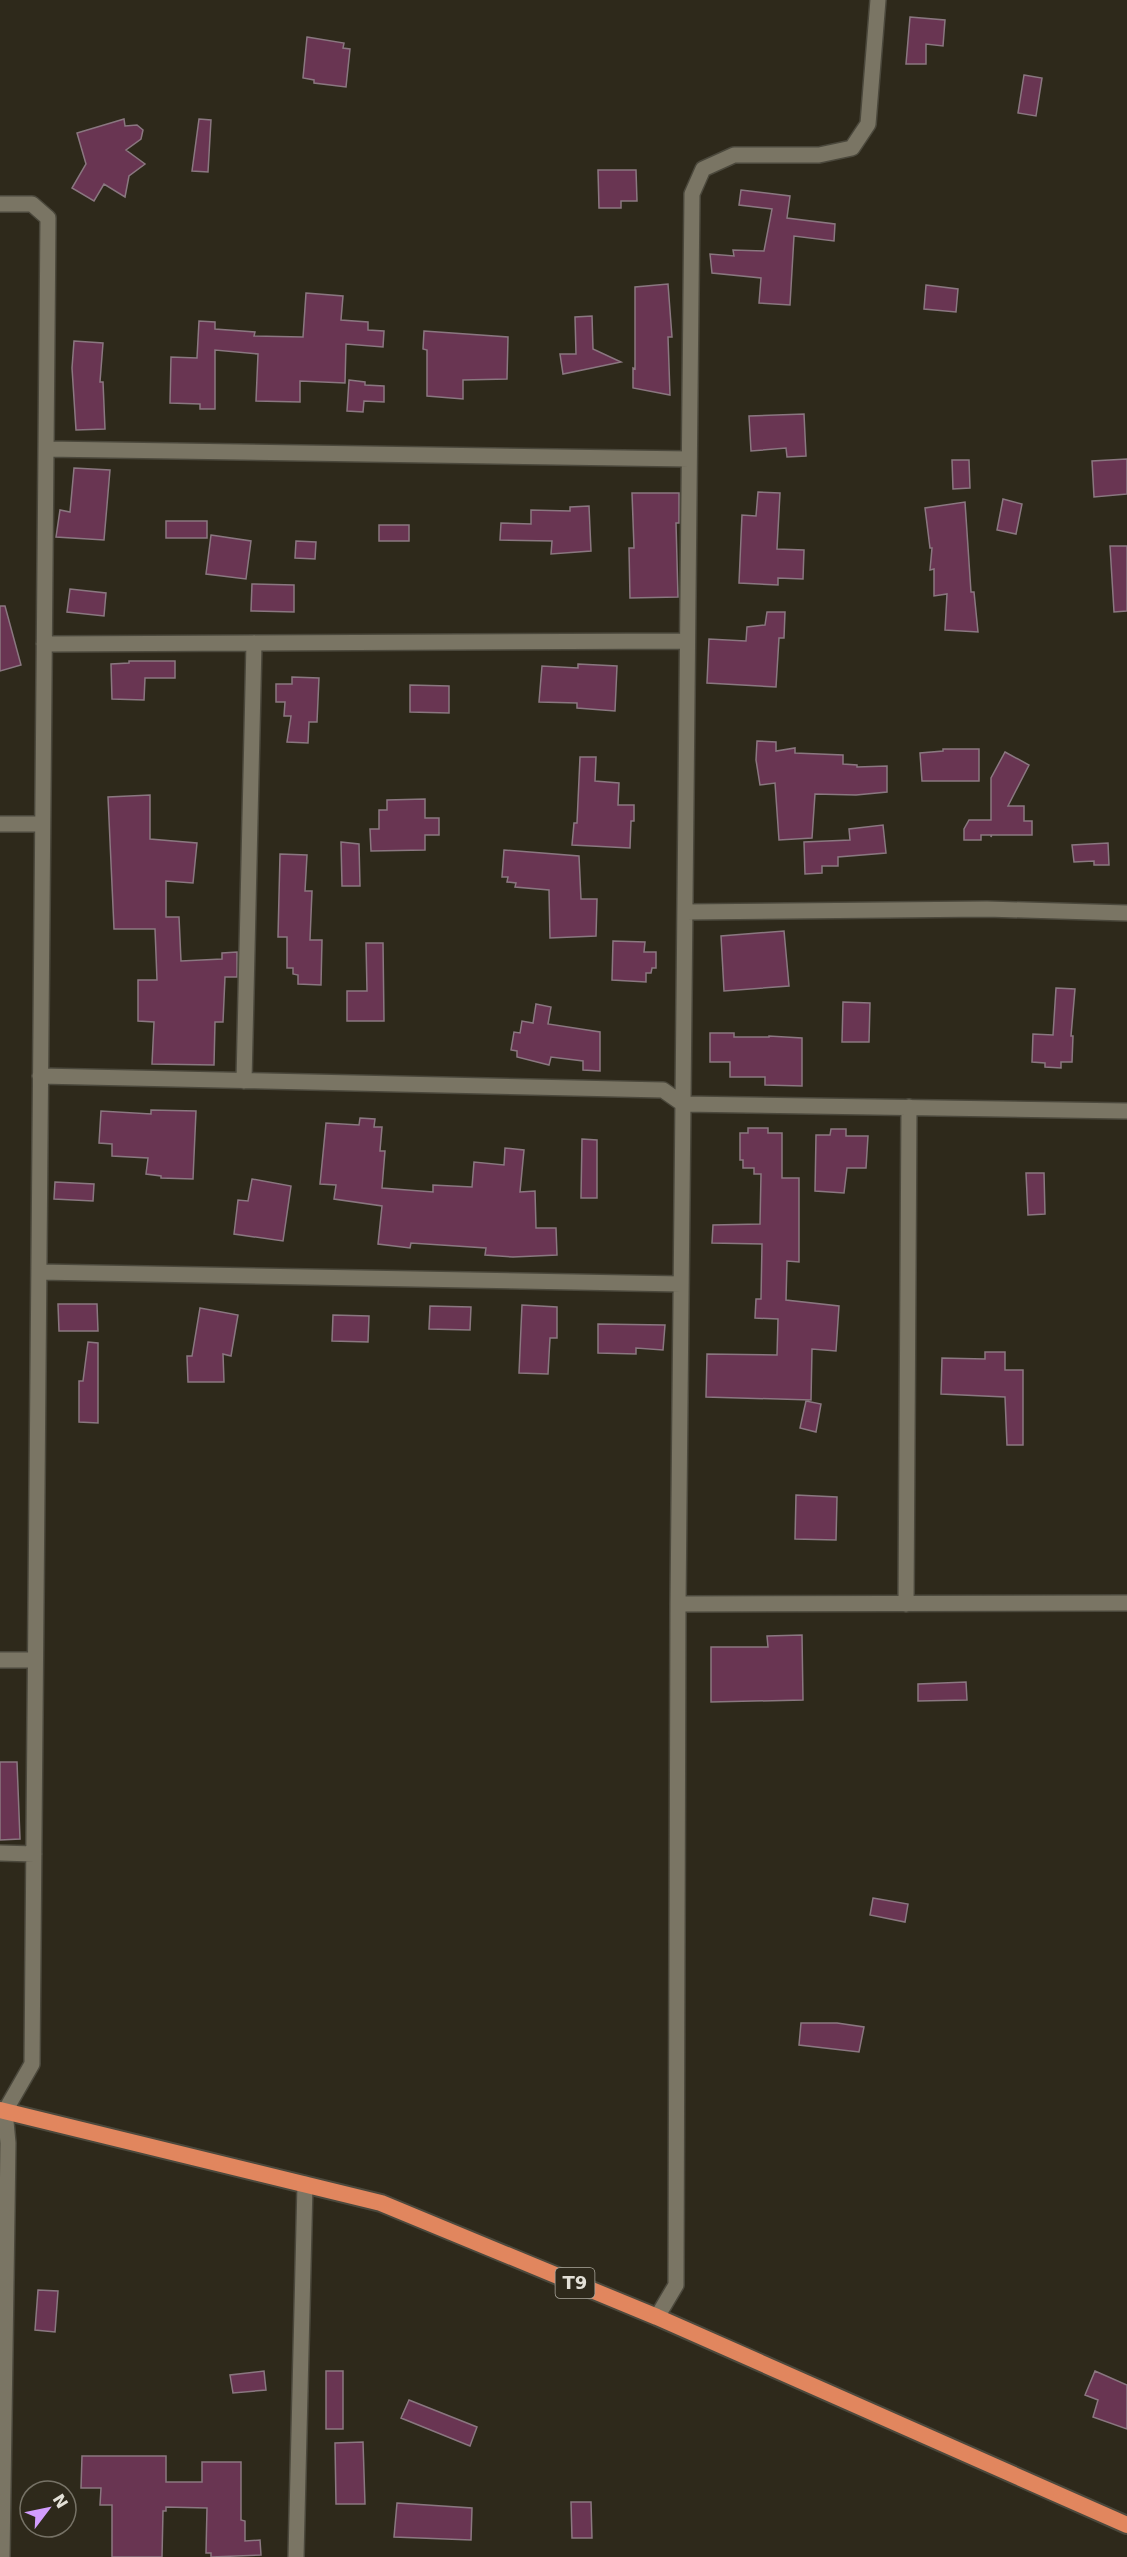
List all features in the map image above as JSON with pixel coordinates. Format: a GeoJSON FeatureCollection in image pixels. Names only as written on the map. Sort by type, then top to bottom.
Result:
{"type":"FeatureCollection","features":[{"type":"Feature","properties":{"kind":"highway","name":"T9"},"geometry":{"type":"LineString","coordinates":[[3,2111],[381,2203],[657,2317],[1127,2525]]}},
{"type":"Feature","properties":{"kind":"street"},"geometry":{"type":"LineString","coordinates":[[657,2317],[676,2285],[678,1605],[692,194],[703,169],[734,155],[819,155],[852,148],[868,124],[881,2]]}},
{"type":"Feature","properties":{"kind":"street"},"geometry":{"type":"LineString","coordinates":[[0,204],[32,204],[48,218],[32,2064],[3,2111],[8,2143],[2,2557]]}},
{"type":"Feature","properties":{"kind":"street"},"geometry":{"type":"LineString","coordinates":[[46,449],[689,459]]}},
{"type":"Feature","properties":{"kind":"street"},"geometry":{"type":"LineString","coordinates":[[44,644],[687,641]]}},
{"type":"Feature","properties":{"kind":"street"},"geometry":{"type":"LineString","coordinates":[[244,1081],[254,643]]}},
{"type":"Feature","properties":{"kind":"street"},"geometry":{"type":"LineString","coordinates":[[0,824],[42,824]]}},
{"type":"Feature","properties":{"kind":"street"},"geometry":{"type":"LineString","coordinates":[[685,912],[987,909],[1127,913]]}},
{"type":"Feature","properties":{"kind":"street"},"geometry":{"type":"LineString","coordinates":[[40,1076],[663,1090],[683,1104],[1127,1111]]}},
{"type":"Feature","properties":{"kind":"street"},"geometry":{"type":"LineString","coordinates":[[906,1604],[909,1107]]}},
{"type":"Feature","properties":{"kind":"street"},"geometry":{"type":"LineString","coordinates":[[39,1272],[681,1284]]}},
{"type":"Feature","properties":{"kind":"street"},"geometry":{"type":"LineString","coordinates":[[678,1605],[1127,1603]]}},
{"type":"Feature","properties":{"kind":"street"},"geometry":{"type":"LineString","coordinates":[[0,1660],[35,1660]]}},
{"type":"Feature","properties":{"kind":"street"},"geometry":{"type":"LineString","coordinates":[[0,1853],[34,1854]]}},
{"type":"Feature","properties":{"kind":"street"},"geometry":{"type":"LineString","coordinates":[[296,2557],[305,2184]]}},
{"type":"Feature","properties":{"kind":"building"},"geometry":{"type":"Polygon","coordinates":[[[910,17],[945,20],[943,46],[926,44],[926,64],[906,64],[910,17]]]}},
{"type":"Feature","properties":{"kind":"building"},"geometry":{"type":"Polygon","coordinates":[[[307,37],[344,43],[343,48],[350,49],[346,87],[314,83],[314,80],[303,78],[307,37]]]}},
{"type":"Feature","properties":{"kind":"building"},"geometry":{"type":"Polygon","coordinates":[[[1024,75],[1042,78],[1036,116],[1018,113],[1024,75]]]}},
{"type":"Feature","properties":{"kind":"building"},"geometry":{"type":"Polygon","coordinates":[[[124,119],[125,126],[137,125],[143,130],[141,139],[126,150],[145,164],[129,176],[125,197],[104,184],[94,201],[72,188],[86,164],[77,133],[124,119]]]}},
{"type":"Feature","properties":{"kind":"building"},"geometry":{"type":"Polygon","coordinates":[[[199,119],[211,120],[208,172],[192,171],[199,119]]]}},
{"type":"Feature","properties":{"kind":"building"},"geometry":{"type":"Polygon","coordinates":[[[598,170],[636,170],[637,201],[621,201],[621,208],[599,208],[598,170]]]}},
{"type":"Feature","properties":{"kind":"building"},"geometry":{"type":"Polygon","coordinates":[[[741,190],[790,196],[787,218],[835,224],[834,241],[794,236],[790,305],[759,303],[761,278],[712,273],[710,254],[734,256],[733,250],[764,251],[772,209],[739,205],[741,190]]]}},
{"type":"Feature","properties":{"kind":"building"},"geometry":{"type":"Polygon","coordinates":[[[668,284],[672,337],[668,337],[670,395],[633,388],[635,287],[668,284]]]}},
{"type":"Feature","properties":{"kind":"building"},"geometry":{"type":"Polygon","coordinates":[[[926,285],[958,289],[956,312],[924,309],[926,285]]]}},
{"type":"Feature","properties":{"kind":"building"},"geometry":{"type":"Polygon","coordinates":[[[306,293],[343,296],[341,320],[368,322],[368,330],[384,331],[383,347],[346,344],[345,383],[300,381],[300,402],[256,401],[258,354],[215,350],[215,409],[200,409],[200,404],[170,403],[171,357],[197,358],[199,321],[215,322],[215,329],[255,332],[254,336],[303,337],[306,293]]]}},
{"type":"Feature","properties":{"kind":"building"},"geometry":{"type":"Polygon","coordinates":[[[592,316],[593,349],[621,362],[563,374],[560,354],[576,354],[575,317],[592,316]]]}},
{"type":"Feature","properties":{"kind":"building"},"geometry":{"type":"Polygon","coordinates":[[[424,331],[508,337],[507,379],[463,380],[463,399],[427,396],[427,350],[423,349],[424,331]]]}},
{"type":"Feature","properties":{"kind":"building"},"geometry":{"type":"Polygon","coordinates":[[[74,341],[103,343],[100,382],[103,382],[105,429],[76,430],[72,368],[74,341]]]}},
{"type":"Feature","properties":{"kind":"building"},"geometry":{"type":"Polygon","coordinates":[[[349,380],[365,382],[365,385],[384,386],[384,402],[364,401],[363,412],[347,411],[349,380]]]}},
{"type":"Feature","properties":{"kind":"building"},"geometry":{"type":"Polygon","coordinates":[[[804,414],[806,456],[787,457],[786,448],[751,451],[749,416],[804,414]]]}},
{"type":"Feature","properties":{"kind":"building"},"geometry":{"type":"Polygon","coordinates":[[[1127,459],[1127,494],[1094,497],[1092,461],[1127,459]]]}},
{"type":"Feature","properties":{"kind":"building"},"geometry":{"type":"Polygon","coordinates":[[[952,460],[969,460],[970,488],[953,489],[952,460]]]}},
{"type":"Feature","properties":{"kind":"building"},"geometry":{"type":"Polygon","coordinates":[[[74,468],[110,470],[104,540],[56,537],[60,510],[70,512],[74,468]]]}},
{"type":"Feature","properties":{"kind":"building"},"geometry":{"type":"Polygon","coordinates":[[[758,492],[780,493],[777,549],[804,550],[803,579],[778,578],[778,585],[739,583],[742,515],[756,516],[758,492]]]}},
{"type":"Feature","properties":{"kind":"building"},"geometry":{"type":"Polygon","coordinates":[[[632,493],[679,493],[679,523],[676,523],[678,597],[630,598],[629,548],[634,548],[632,493]]]}},
{"type":"Feature","properties":{"kind":"building"},"geometry":{"type":"Polygon","coordinates":[[[1003,499],[1022,504],[1016,534],[997,530],[1003,499]]]}},
{"type":"Feature","properties":{"kind":"building"},"geometry":{"type":"Polygon","coordinates":[[[965,502],[971,592],[974,592],[978,632],[945,630],[947,594],[934,596],[934,569],[930,570],[932,548],[930,548],[925,508],[965,502]]]}},
{"type":"Feature","properties":{"kind":"building"},"geometry":{"type":"Polygon","coordinates":[[[589,506],[591,551],[551,554],[552,541],[500,540],[501,523],[531,524],[531,510],[570,511],[570,507],[589,506]]]}},
{"type":"Feature","properties":{"kind":"building"},"geometry":{"type":"Polygon","coordinates":[[[166,521],[207,521],[207,538],[166,538],[166,521]]]}},
{"type":"Feature","properties":{"kind":"building"},"geometry":{"type":"Polygon","coordinates":[[[379,525],[409,525],[409,541],[379,541],[379,525]]]}},
{"type":"Feature","properties":{"kind":"building"},"geometry":{"type":"Polygon","coordinates":[[[211,535],[251,541],[246,579],[206,574],[211,535]]]}},
{"type":"Feature","properties":{"kind":"building"},"geometry":{"type":"Polygon","coordinates":[[[296,541],[316,542],[315,559],[295,558],[296,541]]]}},
{"type":"Feature","properties":{"kind":"building"},"geometry":{"type":"Polygon","coordinates":[[[1110,546],[1127,546],[1127,611],[1114,612],[1110,546]]]}},
{"type":"Feature","properties":{"kind":"building"},"geometry":{"type":"Polygon","coordinates":[[[252,584],[294,585],[294,612],[251,611],[252,584]]]}},
{"type":"Feature","properties":{"kind":"building"},"geometry":{"type":"Polygon","coordinates":[[[70,589],[106,593],[104,616],[67,612],[70,589]]]}},
{"type":"Feature","properties":{"kind":"building"},"geometry":{"type":"Polygon","coordinates":[[[0,606],[5,606],[21,665],[0,671],[0,606]]]}},
{"type":"Feature","properties":{"kind":"building"},"geometry":{"type":"Polygon","coordinates":[[[767,612],[785,612],[784,638],[779,638],[776,687],[707,683],[709,639],[746,641],[747,627],[765,625],[767,612]]]}},
{"type":"Feature","properties":{"kind":"building"},"geometry":{"type":"Polygon","coordinates":[[[129,661],[175,661],[175,678],[145,678],[144,700],[112,699],[111,664],[129,663],[129,661]]]}},
{"type":"Feature","properties":{"kind":"building"},"geometry":{"type":"Polygon","coordinates":[[[578,664],[617,666],[615,711],[577,708],[577,703],[539,702],[542,666],[578,668],[578,664]]]}},
{"type":"Feature","properties":{"kind":"building"},"geometry":{"type":"Polygon","coordinates":[[[292,677],[319,678],[317,722],[309,722],[308,743],[287,742],[291,716],[284,716],[285,702],[276,702],[276,684],[292,684],[292,677]]]}},
{"type":"Feature","properties":{"kind":"building"},"geometry":{"type":"Polygon","coordinates":[[[410,685],[449,686],[449,713],[410,712],[410,685]]]}},
{"type":"Feature","properties":{"kind":"building"},"geometry":{"type":"Polygon","coordinates":[[[757,741],[776,742],[776,751],[795,748],[795,753],[843,755],[843,764],[857,765],[857,767],[887,766],[887,792],[856,795],[815,794],[812,838],[779,840],[775,783],[760,785],[756,760],[757,741]]]}},
{"type":"Feature","properties":{"kind":"building"},"geometry":{"type":"Polygon","coordinates":[[[943,749],[979,749],[979,781],[922,781],[920,753],[943,751],[943,749]]]}},
{"type":"Feature","properties":{"kind":"building"},"geometry":{"type":"Polygon","coordinates":[[[1005,752],[1029,765],[1008,806],[1024,806],[1024,821],[1032,821],[1032,835],[992,835],[991,837],[991,835],[981,835],[981,840],[964,840],[964,829],[969,820],[991,820],[991,778],[1005,752]]]}},
{"type":"Feature","properties":{"kind":"building"},"geometry":{"type":"Polygon","coordinates":[[[580,757],[596,757],[595,781],[619,783],[618,805],[634,805],[630,848],[572,845],[574,823],[577,823],[580,757]]]}},
{"type":"Feature","properties":{"kind":"building"},"geometry":{"type":"Polygon","coordinates":[[[150,795],[150,839],[197,843],[193,883],[166,881],[166,917],[179,917],[181,961],[222,959],[222,953],[237,952],[237,977],[225,977],[223,1022],[215,1022],[214,1065],[152,1064],[154,1022],[138,1021],[138,980],[157,980],[155,929],[114,929],[108,797],[150,795]]]}},
{"type":"Feature","properties":{"kind":"building"},"geometry":{"type":"Polygon","coordinates":[[[425,799],[425,818],[439,818],[439,835],[425,835],[425,850],[371,851],[370,829],[379,829],[379,810],[387,810],[387,800],[425,799]]]}},
{"type":"Feature","properties":{"kind":"building"},"geometry":{"type":"Polygon","coordinates":[[[883,825],[886,853],[838,857],[838,866],[822,866],[822,873],[805,874],[804,842],[850,840],[849,829],[883,825]]]}},
{"type":"Feature","properties":{"kind":"building"},"geometry":{"type":"Polygon","coordinates":[[[341,842],[359,844],[360,886],[342,886],[341,842]]]}},
{"type":"Feature","properties":{"kind":"building"},"geometry":{"type":"Polygon","coordinates":[[[1108,843],[1109,865],[1094,865],[1094,861],[1074,862],[1072,845],[1108,843]]]}},
{"type":"Feature","properties":{"kind":"building"},"geometry":{"type":"Polygon","coordinates":[[[504,850],[579,856],[581,899],[597,899],[596,936],[550,938],[549,890],[515,887],[516,883],[507,882],[508,877],[502,877],[504,850]]]}},
{"type":"Feature","properties":{"kind":"building"},"geometry":{"type":"Polygon","coordinates":[[[280,854],[307,855],[305,891],[312,891],[310,940],[322,940],[321,985],[298,984],[298,975],[293,974],[293,968],[287,968],[287,937],[278,937],[280,854]]]}},
{"type":"Feature","properties":{"kind":"building"},"geometry":{"type":"Polygon","coordinates":[[[784,931],[789,986],[724,991],[721,936],[784,931]]]}},
{"type":"Feature","properties":{"kind":"building"},"geometry":{"type":"Polygon","coordinates":[[[613,941],[645,942],[644,952],[656,952],[656,968],[652,968],[651,973],[646,973],[646,982],[612,980],[613,941]]]}},
{"type":"Feature","properties":{"kind":"building"},"geometry":{"type":"Polygon","coordinates":[[[366,943],[383,943],[384,1021],[347,1021],[347,991],[367,991],[366,943]]]}},
{"type":"Feature","properties":{"kind":"building"},"geometry":{"type":"Polygon","coordinates":[[[1056,988],[1075,989],[1071,1036],[1073,1036],[1072,1062],[1061,1062],[1061,1068],[1045,1067],[1045,1063],[1032,1062],[1033,1034],[1053,1035],[1056,988]]]}},
{"type":"Feature","properties":{"kind":"building"},"geometry":{"type":"Polygon","coordinates":[[[843,1002],[870,1003],[869,1042],[842,1042],[843,1002]]]}},
{"type":"Feature","properties":{"kind":"building"},"geometry":{"type":"Polygon","coordinates":[[[536,1004],[551,1007],[548,1024],[600,1032],[600,1071],[583,1070],[583,1061],[551,1057],[549,1065],[517,1057],[517,1051],[511,1050],[514,1032],[520,1033],[522,1021],[533,1023],[536,1004]]]}},
{"type":"Feature","properties":{"kind":"building"},"geometry":{"type":"Polygon","coordinates":[[[710,1033],[734,1033],[734,1037],[802,1038],[802,1086],[765,1085],[765,1077],[730,1077],[730,1062],[710,1062],[710,1033]]]}},
{"type":"Feature","properties":{"kind":"building"},"geometry":{"type":"Polygon","coordinates":[[[151,1110],[196,1111],[193,1179],[161,1178],[161,1176],[146,1174],[148,1158],[112,1156],[112,1144],[99,1143],[101,1111],[151,1114],[151,1110]]]}},
{"type":"Feature","properties":{"kind":"building"},"geometry":{"type":"Polygon","coordinates":[[[360,1118],[375,1119],[374,1127],[382,1127],[380,1151],[385,1151],[382,1188],[433,1192],[433,1185],[472,1187],[474,1162],[504,1165],[505,1148],[524,1150],[520,1192],[535,1191],[536,1228],[556,1228],[557,1255],[513,1257],[485,1255],[486,1248],[411,1243],[410,1248],[378,1244],[382,1206],[334,1199],[336,1185],[320,1184],[326,1123],[359,1125],[360,1118]]]}},
{"type":"Feature","properties":{"kind":"building"},"geometry":{"type":"Polygon","coordinates":[[[748,1128],[768,1128],[768,1133],[782,1133],[782,1178],[799,1178],[799,1262],[787,1261],[786,1300],[839,1306],[836,1351],[812,1349],[811,1400],[706,1397],[707,1354],[777,1355],[778,1319],[755,1318],[756,1299],[761,1299],[762,1244],[712,1243],[713,1225],[760,1224],[761,1174],[754,1174],[754,1168],[743,1168],[743,1160],[740,1160],[740,1133],[748,1133],[748,1128]]]}},
{"type":"Feature","properties":{"kind":"building"},"geometry":{"type":"Polygon","coordinates":[[[831,1129],[846,1129],[846,1136],[868,1136],[866,1168],[847,1168],[844,1193],[815,1191],[816,1135],[830,1135],[831,1129]]]}},
{"type":"Feature","properties":{"kind":"building"},"geometry":{"type":"Polygon","coordinates":[[[582,1139],[597,1140],[597,1198],[581,1198],[582,1139]]]}},
{"type":"Feature","properties":{"kind":"building"},"geometry":{"type":"Polygon","coordinates":[[[1026,1173],[1044,1173],[1045,1214],[1028,1215],[1026,1173]]]}},
{"type":"Feature","properties":{"kind":"building"},"geometry":{"type":"Polygon","coordinates":[[[252,1179],[291,1186],[283,1241],[234,1234],[238,1200],[248,1201],[252,1179]]]}},
{"type":"Feature","properties":{"kind":"building"},"geometry":{"type":"Polygon","coordinates":[[[55,1182],[94,1184],[93,1201],[54,1199],[55,1182]]]}},
{"type":"Feature","properties":{"kind":"building"},"geometry":{"type":"Polygon","coordinates":[[[58,1304],[97,1304],[98,1331],[59,1331],[58,1304]]]}},
{"type":"Feature","properties":{"kind":"building"},"geometry":{"type":"Polygon","coordinates":[[[522,1305],[557,1307],[557,1338],[550,1338],[548,1374],[519,1373],[522,1305]]]}},
{"type":"Feature","properties":{"kind":"building"},"geometry":{"type":"Polygon","coordinates":[[[430,1306],[471,1307],[470,1330],[429,1329],[430,1306]]]}},
{"type":"Feature","properties":{"kind":"building"},"geometry":{"type":"Polygon","coordinates":[[[200,1308],[238,1315],[231,1356],[223,1354],[224,1382],[188,1382],[187,1356],[192,1356],[200,1308]]]}},
{"type":"Feature","properties":{"kind":"building"},"geometry":{"type":"Polygon","coordinates":[[[333,1315],[369,1316],[368,1342],[332,1341],[333,1315]]]}},
{"type":"Feature","properties":{"kind":"building"},"geometry":{"type":"Polygon","coordinates":[[[598,1324],[665,1325],[663,1350],[636,1348],[636,1354],[598,1353],[598,1324]]]}},
{"type":"Feature","properties":{"kind":"building"},"geometry":{"type":"Polygon","coordinates":[[[88,1342],[98,1343],[98,1423],[79,1422],[79,1381],[83,1381],[88,1342]]]}},
{"type":"Feature","properties":{"kind":"building"},"geometry":{"type":"Polygon","coordinates":[[[985,1352],[1005,1352],[1005,1370],[1023,1370],[1023,1445],[1007,1445],[1005,1397],[941,1394],[942,1358],[985,1359],[985,1352]]]}},
{"type":"Feature","properties":{"kind":"building"},"geometry":{"type":"Polygon","coordinates":[[[806,1401],[821,1404],[816,1432],[800,1428],[806,1401]]]}},
{"type":"Feature","properties":{"kind":"building"},"geometry":{"type":"Polygon","coordinates":[[[796,1495],[837,1497],[836,1540],[795,1539],[796,1495]]]}},
{"type":"Feature","properties":{"kind":"building"},"geometry":{"type":"Polygon","coordinates":[[[802,1635],[803,1700],[711,1702],[711,1647],[768,1647],[767,1636],[802,1635]]]}},
{"type":"Feature","properties":{"kind":"building"},"geometry":{"type":"Polygon","coordinates":[[[966,1682],[967,1700],[918,1701],[918,1684],[966,1682]]]}},
{"type":"Feature","properties":{"kind":"building"},"geometry":{"type":"Polygon","coordinates":[[[0,1762],[17,1762],[20,1839],[0,1840],[0,1762]]]}},
{"type":"Feature","properties":{"kind":"building"},"geometry":{"type":"Polygon","coordinates":[[[873,1898],[908,1904],[905,1922],[870,1915],[873,1898]]]}},
{"type":"Feature","properties":{"kind":"building"},"geometry":{"type":"Polygon","coordinates":[[[801,2023],[837,2023],[864,2027],[859,2052],[799,2045],[801,2023]]]}},
{"type":"Feature","properties":{"kind":"building"},"geometry":{"type":"Polygon","coordinates":[[[38,2290],[58,2291],[55,2332],[35,2330],[38,2290]]]}},
{"type":"Feature","properties":{"kind":"building"},"geometry":{"type":"Polygon","coordinates":[[[264,2371],[266,2390],[233,2393],[230,2375],[264,2371]]]}},
{"type":"Feature","properties":{"kind":"building"},"geometry":{"type":"Polygon","coordinates":[[[326,2371],[343,2371],[343,2429],[326,2429],[326,2371]]]}},
{"type":"Feature","properties":{"kind":"building"},"geometry":{"type":"Polygon","coordinates":[[[1095,2371],[1127,2385],[1127,2429],[1093,2417],[1098,2400],[1085,2395],[1095,2371]]]}},
{"type":"Feature","properties":{"kind":"building"},"geometry":{"type":"Polygon","coordinates":[[[409,2400],[477,2427],[470,2446],[401,2418],[409,2400]]]}},
{"type":"Feature","properties":{"kind":"building"},"geometry":{"type":"Polygon","coordinates":[[[363,2442],[365,2504],[336,2504],[335,2443],[363,2442]]]}},
{"type":"Feature","properties":{"kind":"building"},"geometry":{"type":"Polygon","coordinates":[[[82,2456],[166,2456],[166,2482],[202,2482],[202,2462],[241,2462],[241,2520],[245,2521],[245,2541],[260,2540],[261,2555],[211,2557],[211,2553],[206,2553],[207,2508],[166,2507],[166,2511],[163,2511],[162,2557],[112,2557],[112,2505],[100,2505],[101,2488],[81,2488],[82,2456]]]}},
{"type":"Feature","properties":{"kind":"building"},"geometry":{"type":"Polygon","coordinates":[[[571,2502],[591,2502],[592,2538],[572,2538],[571,2502]]]}},
{"type":"Feature","properties":{"kind":"building"},"geometry":{"type":"Polygon","coordinates":[[[397,2503],[472,2508],[471,2540],[394,2537],[397,2503]]]}}]}
